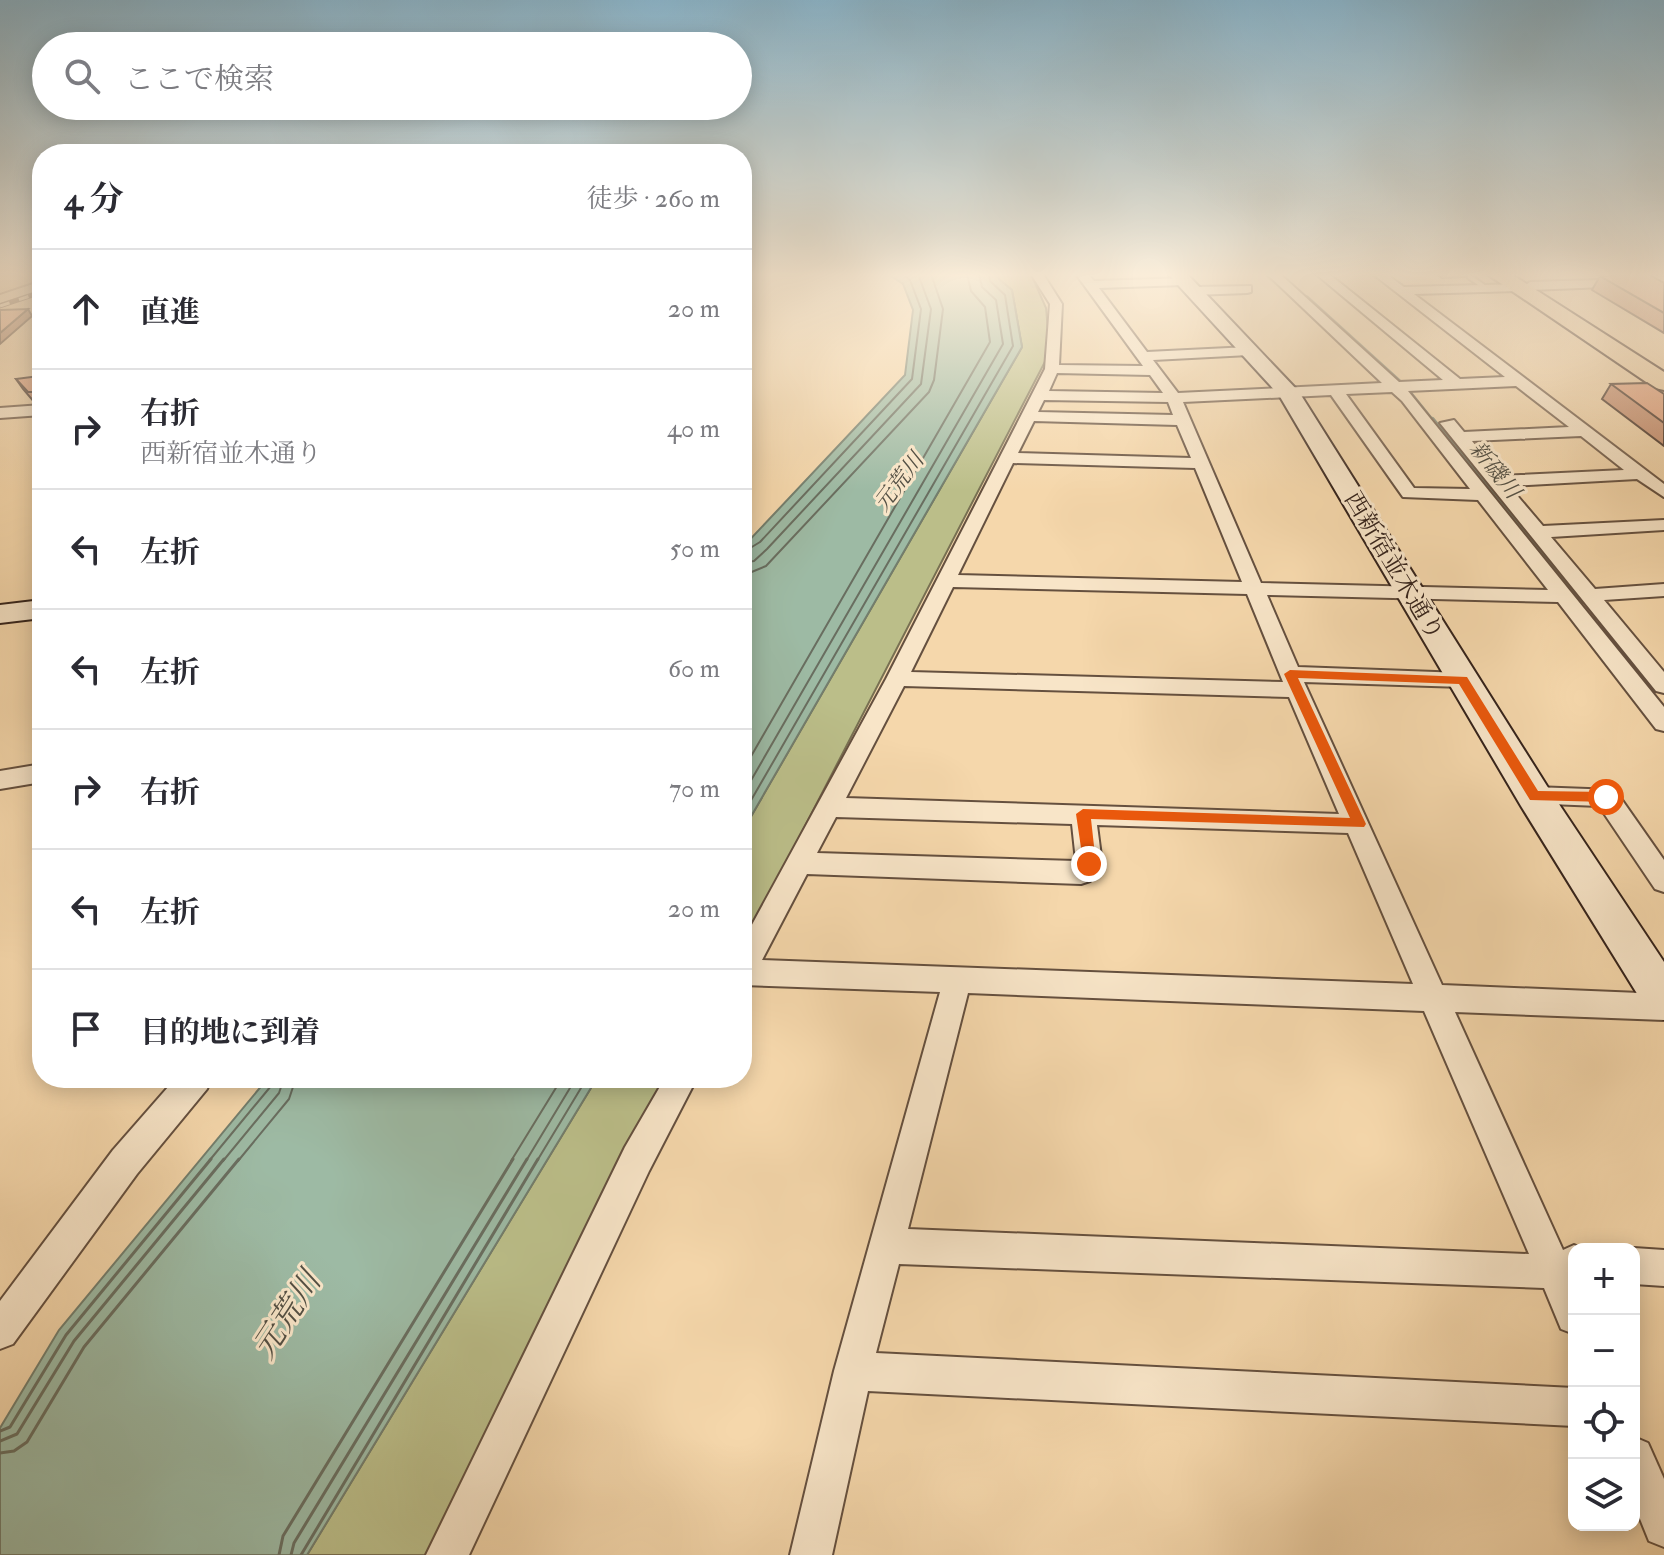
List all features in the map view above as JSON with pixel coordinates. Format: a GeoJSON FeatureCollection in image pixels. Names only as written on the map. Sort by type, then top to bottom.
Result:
{"type":"FeatureCollection","features":[{"type":"Feature","properties":{"kind":"main road"},"geometry":{"type":"LineString","coordinates":[[1612,347],[1664,383]]}},
{"type":"Feature","properties":{"kind":"main road"},"geometry":{"type":"LineString","coordinates":[[1623,347],[1664,372]]}},
{"type":"Feature","properties":{"kind":"street"},"geometry":{"type":"LineString","coordinates":[[752,952],[826,807],[897,679],[1008,458],[1026,416],[1052,369],[1053,347]]}},
{"type":"Feature","properties":{"kind":"street"},"geometry":{"type":"LineString","coordinates":[[1136,347],[1174,398],[1257,588],[1294,682],[1434,999],[1564,1267],[1574,1315]]}},
{"type":"Feature","properties":{"kind":"street","name":"西新宿並木通り"},"geometry":{"type":"LineString","coordinates":[[1245,347],[1288,392],[1534,796],[1664,999]]}},
{"type":"Feature","properties":{"kind":"street"},"geometry":{"type":"LineString","coordinates":[[1353,347],[1398,387],[1490,488],[1538,532],[1664,686]]}},
{"type":"Feature","properties":{"kind":"street"},"geometry":{"type":"LineString","coordinates":[[1372,347],[1417,386],[1460,437],[1490,488],[1563,596],[1664,723]]}},
{"type":"Feature","properties":{"kind":"street"},"geometry":{"type":"LineString","coordinates":[[1410,347],[1456,384]]}},
{"type":"Feature","properties":{"kind":"street"},"geometry":{"type":"LineString","coordinates":[[1474,347],[1664,492]]}},
{"type":"Feature","properties":{"kind":"street"},"geometry":{"type":"LineString","coordinates":[[1143,356],[1249,351]]}},
{"type":"Feature","properties":{"kind":"street"},"geometry":{"type":"LineString","coordinates":[[1052,369],[1154,371]]}},
{"type":"Feature","properties":{"kind":"street"},"geometry":{"type":"LineString","coordinates":[[1039,395],[1174,398],[1519,381]]}},
{"type":"Feature","properties":{"kind":"street"},"geometry":{"type":"LineString","coordinates":[[1335,390],[1409,493],[1640,474]]}},
{"type":"Feature","properties":{"kind":"street"},"geometry":{"type":"LineString","coordinates":[[0,413],[32,411]]}},
{"type":"Feature","properties":{"kind":"street"},"geometry":{"type":"LineString","coordinates":[[1026,416],[1183,420]]}},
{"type":"Feature","properties":{"kind":"street"},"geometry":{"type":"LineString","coordinates":[[1460,437],[1584,431]]}},
{"type":"Feature","properties":{"kind":"street"},"geometry":{"type":"LineString","coordinates":[[1008,458],[1201,463]]}},
{"type":"Feature","properties":{"kind":"street"},"geometry":{"type":"LineString","coordinates":[[1538,532],[1664,525]]}},
{"type":"Feature","properties":{"kind":"street"},"geometry":{"type":"LineString","coordinates":[[944,581],[1563,596]]}},
{"type":"Feature","properties":{"kind":"street"},"geometry":{"type":"LineString","coordinates":[[1590,595],[1664,590]]}},
{"type":"Feature","properties":{"kind":"street"},"geometry":{"type":"LineString","coordinates":[[0,614],[32,610]]}},
{"type":"Feature","properties":{"kind":"street"},"geometry":{"type":"LineString","coordinates":[[897,679],[1463,680]]}},
{"type":"Feature","properties":{"kind":"street"},"geometry":{"type":"LineString","coordinates":[[0,780],[32,775]]}},
{"type":"Feature","properties":{"kind":"street"},"geometry":{"type":"LineString","coordinates":[[1534,796],[1606,797],[1664,881]]}},
{"type":"Feature","properties":{"kind":"street"},"geometry":{"type":"LineString","coordinates":[[826,807],[1359,824]]}},
{"type":"Feature","properties":{"kind":"street"},"geometry":{"type":"LineString","coordinates":[[799,863],[1081,873],[1089,864],[1083,814]]}},
{"type":"Feature","properties":{"kind":"street"},"geometry":{"type":"LineString","coordinates":[[752,971],[1664,1007]]}},
{"type":"Feature","properties":{"kind":"street"},"geometry":{"type":"LineString","coordinates":[[811,1555],[853,1371],[957,981]]}},
{"type":"Feature","properties":{"kind":"street"},"geometry":{"type":"LineString","coordinates":[[0,1331],[125,1162],[188,1088]]}},
{"type":"Feature","properties":{"kind":"street"},"geometry":{"type":"LineString","coordinates":[[447,1555],[637,1159],[676,1088]]}},
{"type":"Feature","properties":{"kind":"street"},"geometry":{"type":"LineString","coordinates":[[886,1246],[1564,1267]]}},
{"type":"Feature","properties":{"kind":"street"},"geometry":{"type":"LineString","coordinates":[[1640,1266],[1664,1268]]}},
{"type":"Feature","properties":{"kind":"street"},"geometry":{"type":"LineString","coordinates":[[853,1371],[1568,1407]]}},
{"type":"Feature","properties":{"kind":"street"},"geometry":{"type":"LineString","coordinates":[[1635,1459],[1664,1526]]}},
{"type":"Feature","properties":{"kind":"green space"},"geometry":{"type":"Polygon","coordinates":[[[1022,347],[1050,347],[1050,352],[752,929],[752,815],[1022,347]]]}},
{"type":"Feature","properties":{"kind":"green space"},"geometry":{"type":"Polygon","coordinates":[[[591,1088],[671,1088],[446,1555],[307,1555],[591,1088]]]}},
{"type":"Feature","properties":{"kind":"water","name":"元荒川"},"geometry":{"type":"Polygon","coordinates":[[[908,347],[1022,347],[752,815],[752,537],[905,375],[908,347]]]}},
{"type":"Feature","properties":{"kind":"water","name":"元荒川"},"geometry":{"type":"Polygon","coordinates":[[[260,1088],[591,1088],[307,1555],[0,1555],[0,1428],[59,1330],[260,1088]]]}},
{"type":"Feature","properties":{"kind":"building"},"geometry":{"type":"Polygon","coordinates":[[[32,377],[32,392],[28,392],[16,379],[32,377]]]}},
{"type":"Feature","properties":{"kind":"building"},"geometry":{"type":"Polygon","coordinates":[[[1647,383],[1664,394],[1664,423],[1611,384],[1647,383]]]}},
{"type":"Feature","properties":{"kind":"waterway","name":"新磯川"},"geometry":{"type":"LineString","coordinates":[[1361,347],[1404,386],[1433,422]]}},
{"type":"Feature","properties":{"kind":"waterway","name":"新磯川"},"geometry":{"type":"LineString","coordinates":[[1432,420],[1580,603]]}},
{"type":"Feature","properties":{"kind":"route"},"geometry":{"type":"LineString","coordinates":[[1089,864],[1083,814],[1359,824],[1290,674],[1463,680],[1534,796],[1606,797]]}}]}
